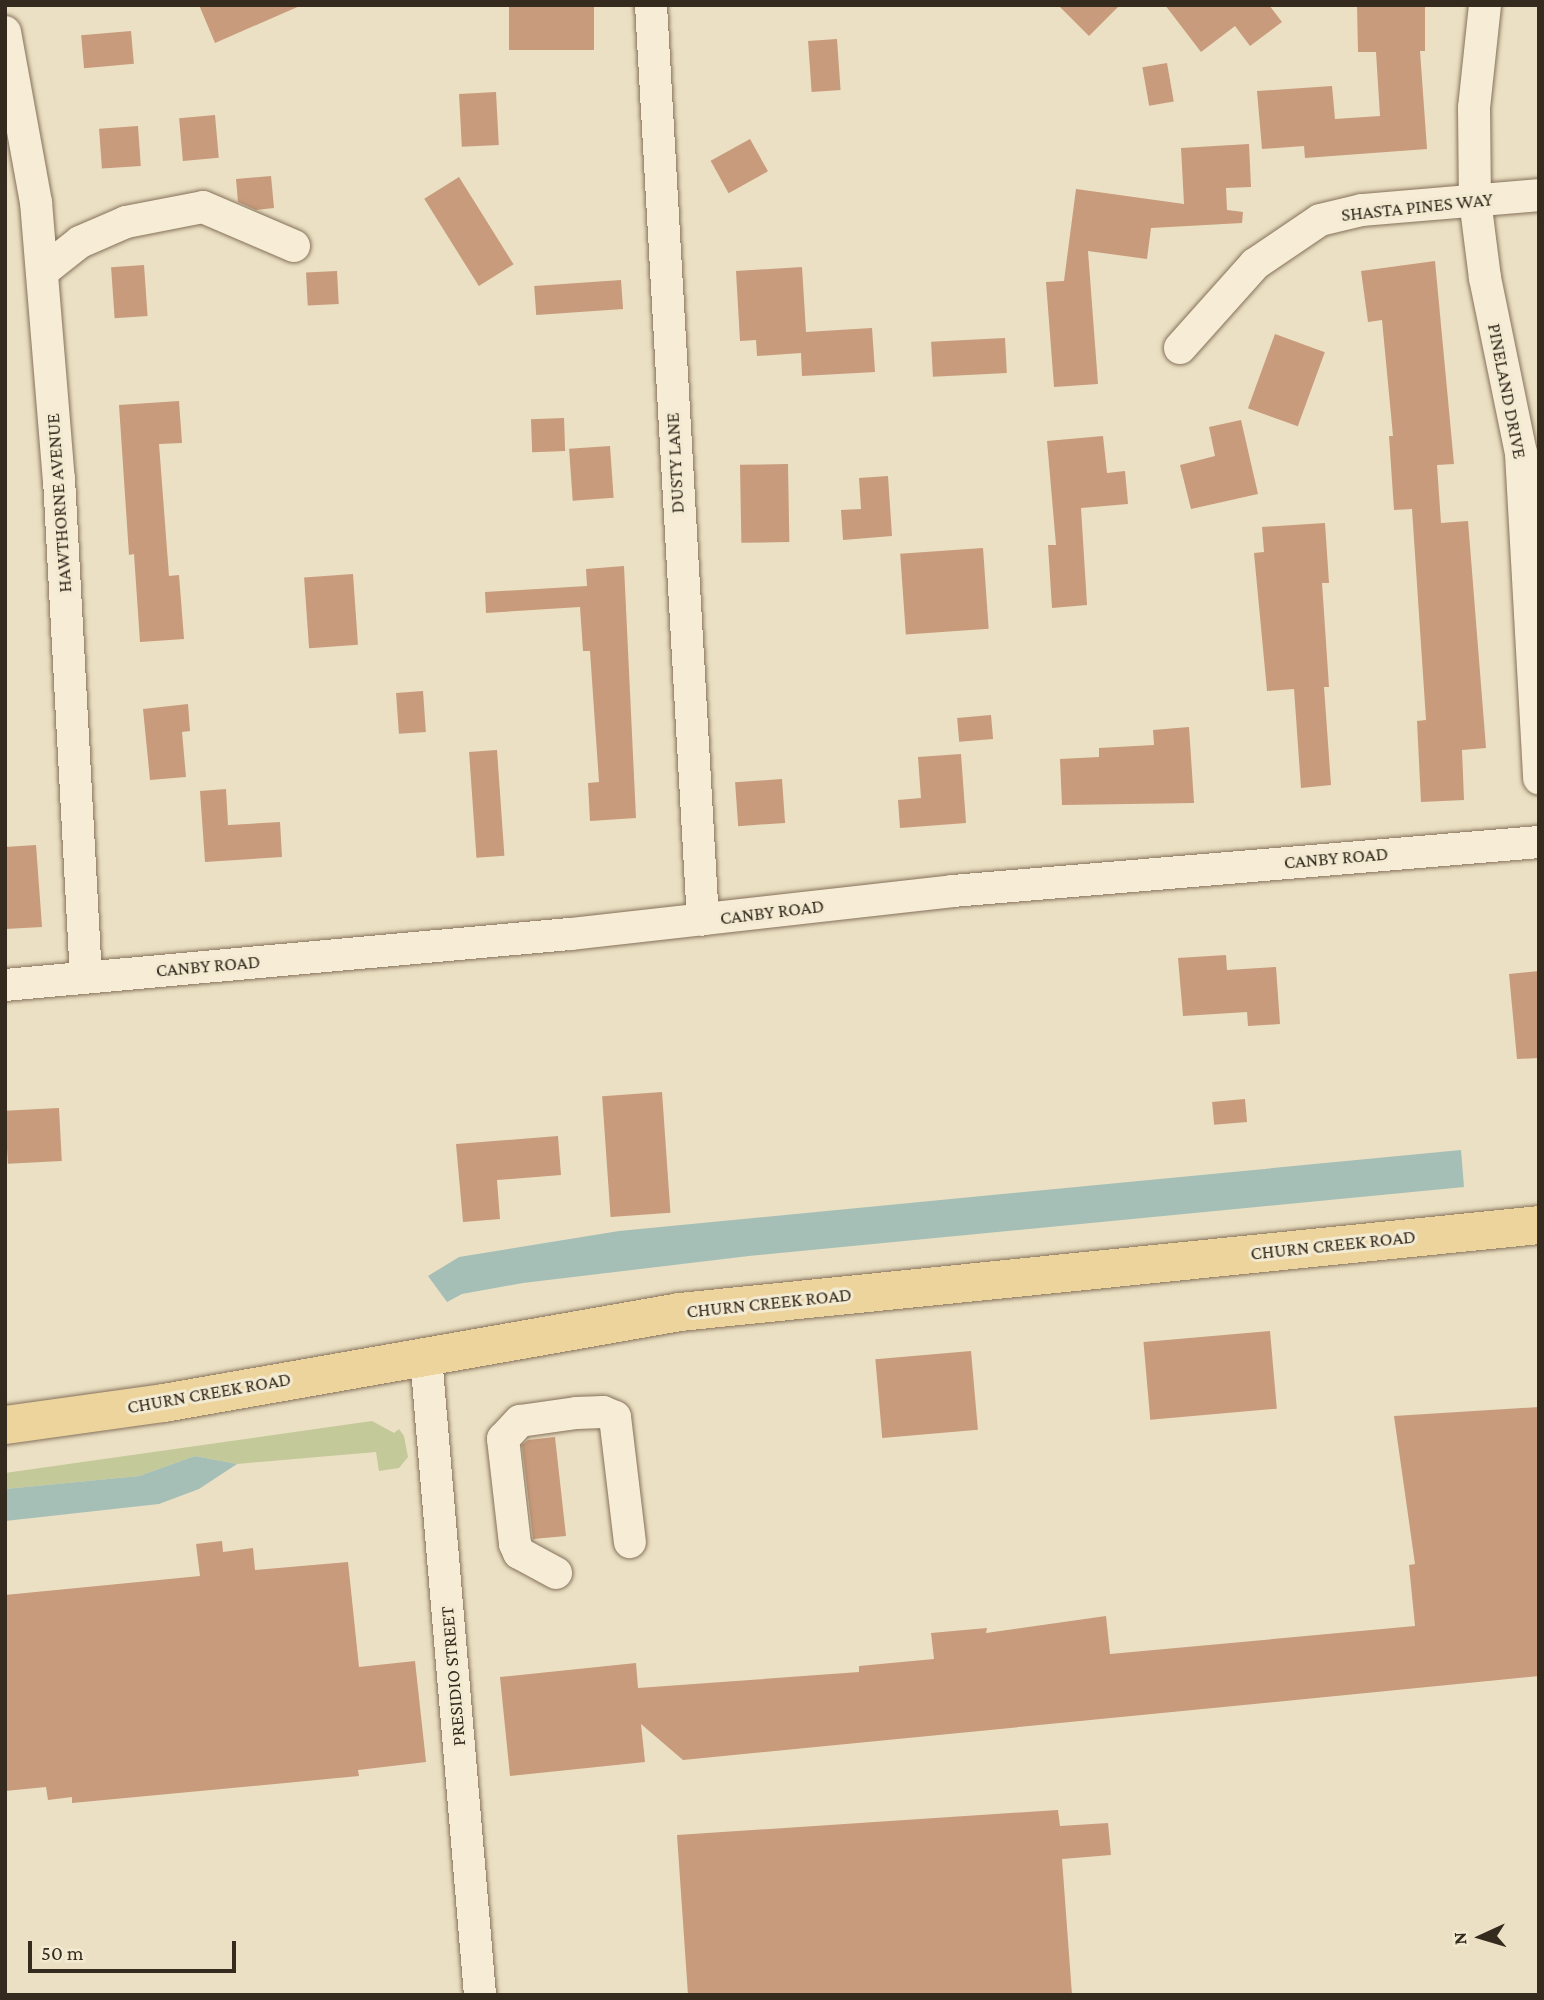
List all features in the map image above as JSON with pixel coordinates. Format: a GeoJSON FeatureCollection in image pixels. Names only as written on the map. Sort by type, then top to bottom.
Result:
{"type":"FeatureCollection","features":[{"type":"Feature","properties":{"kind":"main road","name":"CHURN CREEK ROAD"},"geometry":{"type":"LineString","coordinates":[[5,1425],[426,1357],[680,1312],[1539,1225]]}},
{"type":"Feature","properties":{"kind":"street","name":"DUSTY LANE"},"geometry":{"type":"LineString","coordinates":[[652,5],[703,920]]}},
{"type":"Feature","properties":{"kind":"street","name":"PINELAND DRIVE"},"geometry":{"type":"LineString","coordinates":[[1485,5],[1474,108],[1475,201],[1485,278],[1521,453],[1539,779]]}},
{"type":"Feature","properties":{"kind":"street","name":"HAWTHORNE AVENUE"},"geometry":{"type":"LineString","coordinates":[[5,32],[14,118],[41,272],[59,479],[86,977]]}},
{"type":"Feature","properties":{"kind":"street","name":"SHASTA PINES WAY"},"geometry":{"type":"LineString","coordinates":[[1180,348],[1255,264],[1320,220],[1362,210],[1539,195]]}},
{"type":"Feature","properties":{"kind":"street"},"geometry":{"type":"LineString","coordinates":[[41,272],[80,242],[126,222],[203,207],[294,246]]}},
{"type":"Feature","properties":{"kind":"street","name":"CANBY ROAD"},"geometry":{"type":"LineString","coordinates":[[5,985],[703,920],[953,891],[1539,842]]}},
{"type":"Feature","properties":{"kind":"street","name":"PRESIDIO STREET"},"geometry":{"type":"LineString","coordinates":[[426,1357],[480,1995]]}},
{"type":"Feature","properties":{"kind":"street"},"geometry":{"type":"LineString","coordinates":[[556,1573],[519,1553],[515,1544],[503,1439],[520,1421],[589,1412],[615,1417],[630,1542]]}},
{"type":"Feature","properties":{"kind":"green space"},"geometry":{"type":"Polygon","coordinates":[[[372,1421],[394,1433],[399,1429],[404,1436],[408,1457],[399,1468],[379,1471],[376,1452],[237,1464],[195,1456],[139,1476],[5,1489],[5,1473],[372,1421]]]}},
{"type":"Feature","properties":{"kind":"water"},"geometry":{"type":"Polygon","coordinates":[[[1461,1150],[1464,1187],[749,1256],[523,1283],[462,1294],[447,1302],[428,1276],[459,1257],[619,1231],[1461,1150]]]}},
{"type":"Feature","properties":{"kind":"water"},"geometry":{"type":"Polygon","coordinates":[[[195,1456],[237,1464],[199,1489],[159,1504],[5,1521],[5,1489],[139,1476],[195,1456]]]}},
{"type":"Feature","properties":{"kind":"building"},"geometry":{"type":"Polygon","coordinates":[[[199,5],[302,5],[215,43],[199,5]]]}},
{"type":"Feature","properties":{"kind":"building"},"geometry":{"type":"Polygon","coordinates":[[[509,5],[594,5],[594,50],[509,50],[509,5]]]}},
{"type":"Feature","properties":{"kind":"building"},"geometry":{"type":"Polygon","coordinates":[[[1058,5],[1120,5],[1089,36],[1058,5]]]}},
{"type":"Feature","properties":{"kind":"building"},"geometry":{"type":"Polygon","coordinates":[[[1165,5],[1269,5],[1282,22],[1250,46],[1235,26],[1201,52],[1165,5]]]}},
{"type":"Feature","properties":{"kind":"building"},"geometry":{"type":"Polygon","coordinates":[[[1357,5],[1425,5],[1425,51],[1420,51],[1427,149],[1305,158],[1304,146],[1262,149],[1257,91],[1332,86],[1335,119],[1380,116],[1376,52],[1358,52],[1357,5]]]}},
{"type":"Feature","properties":{"kind":"building"},"geometry":{"type":"Polygon","coordinates":[[[131,31],[134,64],[84,68],[81,35],[131,31]]]}},
{"type":"Feature","properties":{"kind":"building"},"geometry":{"type":"Polygon","coordinates":[[[837,39],[841,90],[812,92],[808,41],[837,39]]]}},
{"type":"Feature","properties":{"kind":"building"},"geometry":{"type":"Polygon","coordinates":[[[1167,63],[1174,101],[1149,106],[1142,67],[1167,63]]]}},
{"type":"Feature","properties":{"kind":"building"},"geometry":{"type":"Polygon","coordinates":[[[496,92],[499,145],[462,147],[459,94],[496,92]]]}},
{"type":"Feature","properties":{"kind":"building"},"geometry":{"type":"Polygon","coordinates":[[[215,115],[219,158],[183,161],[179,118],[215,115]]]}},
{"type":"Feature","properties":{"kind":"building"},"geometry":{"type":"Polygon","coordinates":[[[138,126],[141,166],[102,169],[99,129],[138,126]]]}},
{"type":"Feature","properties":{"kind":"building"},"geometry":{"type":"Polygon","coordinates":[[[750,139],[768,171],[729,193],[711,161],[750,139]]]}},
{"type":"Feature","properties":{"kind":"building"},"geometry":{"type":"Polygon","coordinates":[[[1249,144],[1251,187],[1226,188],[1227,210],[1243,212],[1242,223],[1151,228],[1147,259],[1088,251],[1098,384],[1054,387],[1046,282],[1064,281],[1076,189],[1184,204],[1181,148],[1249,144]]]}},
{"type":"Feature","properties":{"kind":"building"},"geometry":{"type":"Polygon","coordinates":[[[271,176],[274,208],[256,210],[238,202],[236,179],[271,176]]]}},
{"type":"Feature","properties":{"kind":"building"},"geometry":{"type":"Polygon","coordinates":[[[459,177],[514,264],[479,286],[424,199],[459,177]]]}},
{"type":"Feature","properties":{"kind":"building"},"geometry":{"type":"Polygon","coordinates":[[[1435,261],[1454,464],[1437,465],[1441,523],[1468,521],[1486,748],[1462,750],[1464,800],[1421,802],[1417,721],[1426,720],[1412,509],[1394,510],[1389,436],[1393,436],[1382,320],[1368,322],[1361,271],[1435,261]]]}},
{"type":"Feature","properties":{"kind":"building"},"geometry":{"type":"Polygon","coordinates":[[[144,265],[148,316],[115,318],[111,267],[144,265]]]}},
{"type":"Feature","properties":{"kind":"building"},"geometry":{"type":"Polygon","coordinates":[[[802,267],[806,332],[872,328],[875,372],[802,376],[801,353],[757,356],[756,340],[740,341],[736,271],[802,267]]]}},
{"type":"Feature","properties":{"kind":"building"},"geometry":{"type":"Polygon","coordinates":[[[337,271],[339,304],[308,306],[306,273],[337,271]]]}},
{"type":"Feature","properties":{"kind":"building"},"geometry":{"type":"Polygon","coordinates":[[[621,280],[623,309],[536,315],[534,286],[621,280]]]}},
{"type":"Feature","properties":{"kind":"building"},"geometry":{"type":"Polygon","coordinates":[[[1275,334],[1325,352],[1298,426],[1248,408],[1275,334]]]}},
{"type":"Feature","properties":{"kind":"building"},"geometry":{"type":"Polygon","coordinates":[[[1005,338],[1007,373],[933,377],[931,342],[1005,338]]]}},
{"type":"Feature","properties":{"kind":"building"},"geometry":{"type":"Polygon","coordinates":[[[179,401],[182,443],[159,444],[169,576],[179,575],[184,639],[140,642],[134,554],[129,555],[119,405],[179,401]]]}},
{"type":"Feature","properties":{"kind":"building"},"geometry":{"type":"Polygon","coordinates":[[[564,418],[565,451],[532,452],[531,419],[564,418]]]}},
{"type":"Feature","properties":{"kind":"building"},"geometry":{"type":"Polygon","coordinates":[[[1241,420],[1258,494],[1191,509],[1180,465],[1215,456],[1209,427],[1241,420]]]}},
{"type":"Feature","properties":{"kind":"building"},"geometry":{"type":"Polygon","coordinates":[[[1103,436],[1107,473],[1125,471],[1128,504],[1081,508],[1087,605],[1052,608],[1048,545],[1056,545],[1047,441],[1103,436]]]}},
{"type":"Feature","properties":{"kind":"building"},"geometry":{"type":"Polygon","coordinates":[[[610,446],[614,498],[573,501],[569,449],[610,446]]]}},
{"type":"Feature","properties":{"kind":"building"},"geometry":{"type":"Polygon","coordinates":[[[788,464],[789,542],[741,543],[740,465],[788,464]]]}},
{"type":"Feature","properties":{"kind":"building"},"geometry":{"type":"Polygon","coordinates":[[[888,476],[892,536],[843,540],[841,510],[861,509],[859,478],[888,476]]]}},
{"type":"Feature","properties":{"kind":"building"},"geometry":{"type":"Polygon","coordinates":[[[1325,523],[1329,583],[1322,583],[1329,687],[1324,687],[1331,785],[1301,788],[1294,689],[1267,691],[1254,553],[1264,552],[1262,527],[1325,523]]]}},
{"type":"Feature","properties":{"kind":"building"},"geometry":{"type":"Polygon","coordinates":[[[983,548],[989,629],[906,635],[900,554],[983,548]]]}},
{"type":"Feature","properties":{"kind":"building"},"geometry":{"type":"Polygon","coordinates":[[[624,566],[636,818],[590,821],[588,783],[599,782],[590,651],[583,651],[580,607],[486,613],[485,592],[587,586],[586,569],[624,566]]]}},
{"type":"Feature","properties":{"kind":"building"},"geometry":{"type":"Polygon","coordinates":[[[353,574],[358,645],[309,648],[304,577],[353,574]]]}},
{"type":"Feature","properties":{"kind":"building"},"geometry":{"type":"Polygon","coordinates":[[[423,691],[426,732],[399,734],[396,693],[423,691]]]}},
{"type":"Feature","properties":{"kind":"building"},"geometry":{"type":"Polygon","coordinates":[[[188,704],[190,731],[182,732],[186,777],[150,780],[143,709],[188,704]]]}},
{"type":"Feature","properties":{"kind":"building"},"geometry":{"type":"Polygon","coordinates":[[[991,715],[993,739],[959,742],[957,718],[991,715]]]}},
{"type":"Feature","properties":{"kind":"building"},"geometry":{"type":"Polygon","coordinates":[[[1189,727],[1194,803],[1062,805],[1060,759],[1099,757],[1099,748],[1154,745],[1153,730],[1189,727]]]}},
{"type":"Feature","properties":{"kind":"building"},"geometry":{"type":"Polygon","coordinates":[[[497,750],[504,856],[476,858],[469,752],[497,750]]]}},
{"type":"Feature","properties":{"kind":"building"},"geometry":{"type":"Polygon","coordinates":[[[961,754],[966,823],[900,828],[898,800],[921,798],[918,757],[961,754]]]}},
{"type":"Feature","properties":{"kind":"building"},"geometry":{"type":"Polygon","coordinates":[[[782,779],[785,823],[738,826],[735,782],[782,779]]]}},
{"type":"Feature","properties":{"kind":"building"},"geometry":{"type":"Polygon","coordinates":[[[226,789],[228,825],[280,822],[282,857],[205,862],[200,791],[226,789]]]}},
{"type":"Feature","properties":{"kind":"building"},"geometry":{"type":"Polygon","coordinates":[[[36,845],[42,927],[5,929],[5,847],[36,845]]]}},
{"type":"Feature","properties":{"kind":"building"},"geometry":{"type":"Polygon","coordinates":[[[1226,955],[1227,970],[1276,967],[1280,1024],[1248,1026],[1247,1012],[1183,1016],[1178,958],[1226,955]]]}},
{"type":"Feature","properties":{"kind":"building"},"geometry":{"type":"Polygon","coordinates":[[[1539,971],[1539,1058],[1517,1059],[1509,974],[1539,971]]]}},
{"type":"Feature","properties":{"kind":"building"},"geometry":{"type":"Polygon","coordinates":[[[662,1092],[670,1213],[611,1217],[602,1096],[662,1092]]]}},
{"type":"Feature","properties":{"kind":"building"},"geometry":{"type":"Polygon","coordinates":[[[1245,1099],[1247,1122],[1214,1125],[1212,1102],[1245,1099]]]}},
{"type":"Feature","properties":{"kind":"building"},"geometry":{"type":"Polygon","coordinates":[[[59,1108],[62,1161],[8,1164],[5,1111],[59,1108]]]}},
{"type":"Feature","properties":{"kind":"building"},"geometry":{"type":"Polygon","coordinates":[[[558,1136],[561,1175],[497,1180],[500,1219],[463,1222],[456,1144],[558,1136]]]}},
{"type":"Feature","properties":{"kind":"building"},"geometry":{"type":"Polygon","coordinates":[[[1270,1331],[1277,1409],[1150,1420],[1143,1342],[1270,1331]]]}},
{"type":"Feature","properties":{"kind":"building"},"geometry":{"type":"Polygon","coordinates":[[[971,1351],[978,1430],[882,1438],[875,1359],[971,1351]]]}},
{"type":"Feature","properties":{"kind":"building"},"geometry":{"type":"Polygon","coordinates":[[[1539,1407],[1539,1676],[683,1760],[641,1724],[645,1762],[510,1776],[500,1677],[636,1663],[638,1688],[859,1672],[859,1666],[934,1659],[931,1633],[987,1628],[986,1633],[1106,1616],[1110,1654],[1415,1626],[1409,1565],[1415,1564],[1394,1416],[1539,1407]]]}},
{"type":"Feature","properties":{"kind":"building"},"geometry":{"type":"Polygon","coordinates":[[[555,1437],[566,1536],[533,1539],[522,1445],[528,1440],[555,1437]]]}},
{"type":"Feature","properties":{"kind":"building"},"geometry":{"type":"Polygon","coordinates":[[[222,1541],[223,1552],[253,1548],[255,1570],[348,1562],[359,1667],[415,1661],[426,1762],[358,1770],[359,1776],[72,1803],[72,1797],[48,1800],[46,1787],[5,1791],[5,1595],[200,1576],[196,1544],[222,1541]]]}},
{"type":"Feature","properties":{"kind":"building"},"geometry":{"type":"Polygon","coordinates":[[[1058,1810],[1060,1826],[1108,1823],[1111,1855],[1062,1859],[1072,1995],[688,1995],[677,1835],[1058,1810]]]}}]}
